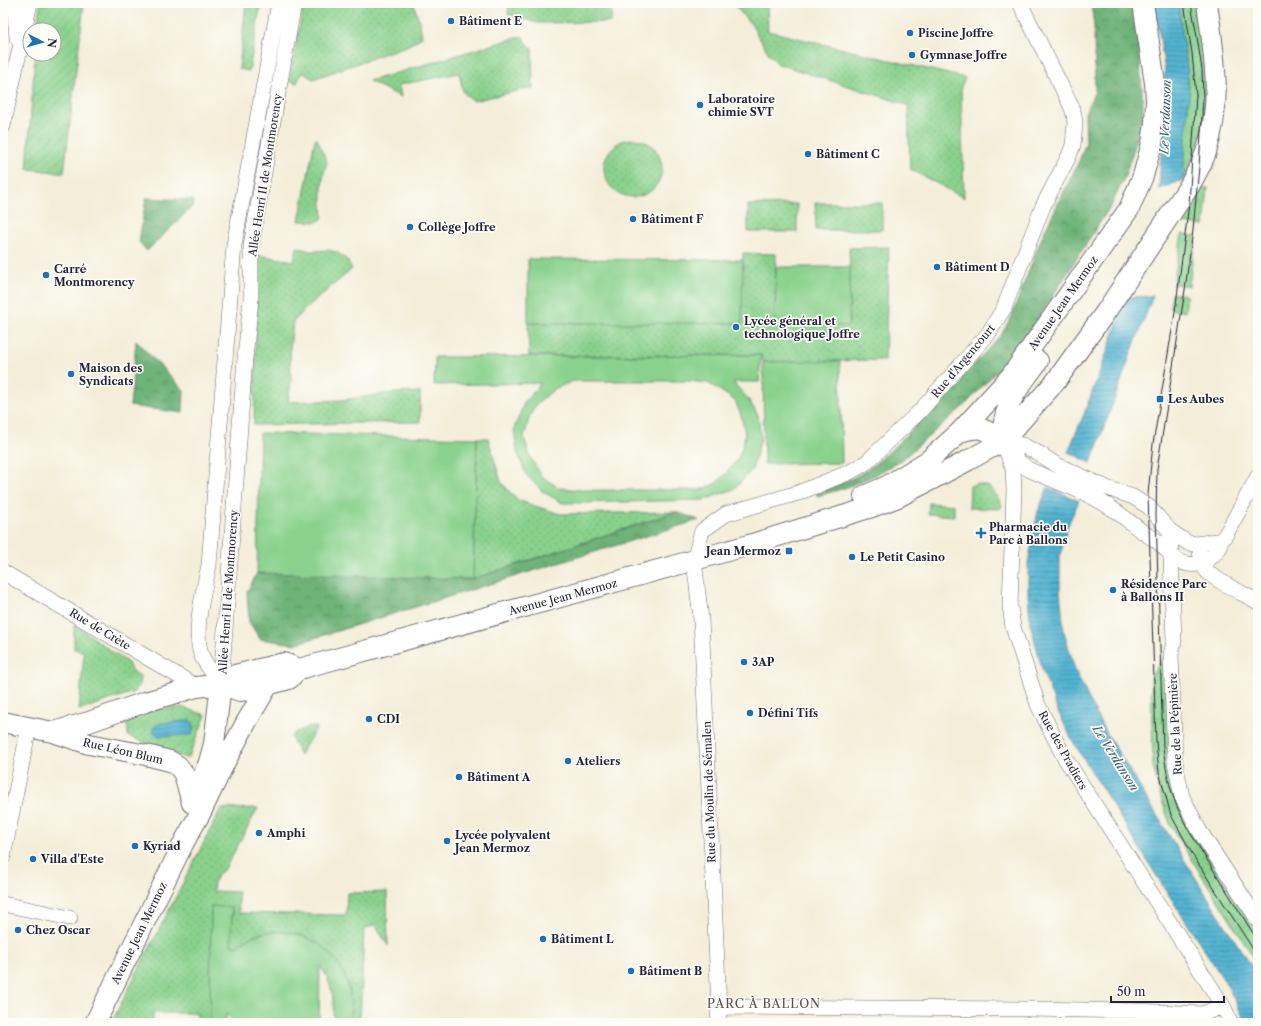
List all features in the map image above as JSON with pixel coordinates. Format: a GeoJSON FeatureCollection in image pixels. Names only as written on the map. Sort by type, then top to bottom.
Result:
{"type":"FeatureCollection","features":[{"type":"Feature","properties":{"kind":"main road","name":"Avenue Jean Mermoz"},"geometry":{"type":"LineString","coordinates":[[827,520],[866,495],[887,486],[929,460],[960,432],[1011,376],[1129,209],[1143,176],[1152,143],[1155,123],[1155,83],[1143,3]]}},
{"type":"Feature","properties":{"kind":"main road","name":"Avenue Jean Mermoz"},"geometry":{"type":"LineString","coordinates":[[184,842],[192,803],[209,762],[214,744],[221,684],[231,689],[240,691],[268,685],[289,679],[299,669],[748,546],[872,507],[898,497],[1003,441],[1056,381],[1105,313],[1190,185],[1199,167],[1209,140],[1215,110],[1216,86],[1207,3]]}},
{"type":"Feature","properties":{"kind":"main road"},"geometry":{"type":"LineString","coordinates":[[960,432],[974,428],[983,429],[1003,441],[1006,413],[1010,403],[1112,248],[1129,209]]}},
{"type":"Feature","properties":{"kind":"main road"},"geometry":{"type":"LineString","coordinates":[[221,684],[231,676],[284,663],[299,669]]}},
{"type":"Feature","properties":{"kind":"main road","name":"Rue Léon Blum"},"geometry":{"type":"LineString","coordinates":[[53,732],[197,687],[221,684]]}},
{"type":"Feature","properties":{"kind":"main road","name":"Avenue Jean Mermoz"},"geometry":{"type":"LineString","coordinates":[[95,1023],[184,842],[201,812],[225,762],[268,685]]}},
{"type":"Feature","properties":{"kind":"main road","name":"Rue Léon Blum"},"geometry":{"type":"LineString","coordinates":[[3,722],[53,732],[89,744],[170,761],[178,766],[184,774],[192,803]]}},
{"type":"Feature","properties":{"kind":"street"},"geometry":{"type":"LineString","coordinates":[[3,126],[30,3]]}},
{"type":"Feature","properties":{"kind":"street","name":"Allée Henri II de Montmorency"},"geometry":{"type":"LineString","coordinates":[[221,684],[201,655],[199,646],[199,626],[201,605],[209,565],[234,245],[279,3]]}},
{"type":"Feature","properties":{"kind":"street","name":"Allée Henri II de Montmorency"},"geometry":{"type":"LineString","coordinates":[[221,684],[244,358],[251,299],[251,246],[294,3]]}},
{"type":"Feature","properties":{"kind":"street","name":"Rue d'Argencourt"},"geometry":{"type":"LineString","coordinates":[[694,561],[702,531],[726,514],[798,493],[850,472],[868,462],[926,404],[988,334],[1004,308],[1042,206],[1069,156],[1073,145],[1074,115],[1072,108],[1020,3]]}},
{"type":"Feature","properties":{"kind":"street"},"geometry":{"type":"LineString","coordinates":[[14,4],[19,55]]}},
{"type":"Feature","properties":{"kind":"street"},"geometry":{"type":"LineString","coordinates":[[1003,441],[1022,445],[1055,464],[1107,488],[1134,497],[1149,508],[1170,531],[1188,542],[1198,544],[1216,541],[1220,543]]}},
{"type":"Feature","properties":{"kind":"street"},"geometry":{"type":"LineString","coordinates":[[1003,441],[1019,462],[1028,469],[1106,504],[1157,542],[1177,560],[1192,565],[1212,558],[1217,553],[1220,543],[1258,476]]}},
{"type":"Feature","properties":{"kind":"street","name":"Rue des Pradiers"},"geometry":{"type":"LineString","coordinates":[[1003,441],[1013,469],[1014,490],[1010,606],[1015,635],[1038,705],[1063,756],[1223,1006],[1232,1023]]}},
{"type":"Feature","properties":{"kind":"street","name":"Rue de la Pépinière"},"geometry":{"type":"LineString","coordinates":[[1170,531],[1174,642],[1171,663],[1175,762],[1178,782],[1182,797],[1198,830],[1258,920]]}},
{"type":"Feature","properties":{"kind":"street"},"geometry":{"type":"LineString","coordinates":[[1198,544],[1202,562],[1207,572],[1258,602]]}},
{"type":"Feature","properties":{"kind":"street","name":"Rue du Moulin de Sémalen"},"geometry":{"type":"LineString","coordinates":[[694,561],[701,619],[719,1007],[718,1023]]}},
{"type":"Feature","properties":{"kind":"street","name":"Rue de Crète"},"geometry":{"type":"LineString","coordinates":[[3,572],[197,687]]}},
{"type":"Feature","properties":{"kind":"street"},"geometry":{"type":"LineString","coordinates":[[199,626],[225,628]]}},
{"type":"Feature","properties":{"kind":"street"},"geometry":{"type":"LineString","coordinates":[[3,857],[29,727]]}},
{"type":"Feature","properties":{"kind":"street"},"geometry":{"type":"LineString","coordinates":[[3,904],[70,918]]}},
{"type":"Feature","properties":{"kind":"street"},"geometry":{"type":"LineString","coordinates":[[719,1007],[1030,1016],[1135,1011],[1202,1014],[1223,1006]]}},
{"type":"Feature","properties":{"kind":"green space"},"geometry":{"type":"Polygon","coordinates":[[[40,3],[84,3],[64,173],[27,169],[34,62],[62,62],[62,22],[38,22],[40,3]]]}},
{"type":"Feature","properties":{"kind":"green space"},"geometry":{"type":"Polygon","coordinates":[[[246,3],[261,3],[249,71],[239,69],[246,3]]]}},
{"type":"Feature","properties":{"kind":"green space"},"geometry":{"type":"Polygon","coordinates":[[[304,3],[412,3],[420,24],[422,37],[409,45],[313,79],[302,72],[297,83],[289,81],[304,3]]]}},
{"type":"Feature","properties":{"kind":"green space"},"geometry":{"type":"Polygon","coordinates":[[[509,3],[612,3],[611,22],[538,23],[508,14],[509,3]]]}},
{"type":"Feature","properties":{"kind":"green space"},"geometry":{"type":"Polygon","coordinates":[[[732,3],[767,3],[768,31],[965,78],[961,87],[964,198],[910,169],[908,105],[778,64],[769,54],[751,24],[732,3]]]}},
{"type":"Feature","properties":{"kind":"green space"},"geometry":{"type":"Polygon","coordinates":[[[1091,3],[1131,3],[1139,52],[1143,103],[1142,124],[1125,176],[1112,204],[1022,344],[965,405],[904,458],[877,474],[848,487],[818,496],[816,494],[855,477],[874,465],[888,453],[945,396],[1002,334],[1011,317],[1044,232],[1079,161],[1086,142],[1085,113],[1095,91],[1094,27],[1091,3]]]}},
{"type":"Feature","properties":{"kind":"green space"},"geometry":{"type":"Polygon","coordinates":[[[1178,3],[1195,3],[1205,64],[1206,93],[1204,130],[1196,159],[1183,180],[1189,93],[1178,3]]]}},
{"type":"Feature","properties":{"kind":"green space"},"geometry":{"type":"Polygon","coordinates":[[[522,36],[532,49],[533,88],[473,101],[463,92],[459,73],[399,85],[401,97],[369,81],[522,36]]]}},
{"type":"Feature","properties":{"kind":"green space"},"geometry":{"type":"Polygon","coordinates":[[[315,139],[317,139],[327,162],[322,189],[323,216],[322,219],[316,222],[299,221],[315,139]]]}},
{"type":"Feature","properties":{"kind":"green space"},"geometry":{"type":"Polygon","coordinates":[[[633,139],[649,144],[657,152],[662,168],[657,184],[649,192],[633,197],[617,192],[609,184],[604,168],[609,152],[617,144],[633,139]]]}},
{"type":"Feature","properties":{"kind":"green space"},"geometry":{"type":"Polygon","coordinates":[[[1201,183],[1201,187],[1208,188],[1204,226],[1182,223],[1183,210],[1201,183]]]}},
{"type":"Feature","properties":{"kind":"green space"},"geometry":{"type":"Polygon","coordinates":[[[146,198],[193,200],[194,205],[147,251],[139,242],[146,198]]]}},
{"type":"Feature","properties":{"kind":"green space"},"geometry":{"type":"Polygon","coordinates":[[[815,203],[882,203],[882,230],[816,230],[815,203]]]}},
{"type":"Feature","properties":{"kind":"green space"},"geometry":{"type":"Polygon","coordinates":[[[797,204],[797,232],[748,232],[748,205],[797,204]]]}},
{"type":"Feature","properties":{"kind":"green space"},"geometry":{"type":"Polygon","coordinates":[[[1182,234],[1196,236],[1189,286],[1173,285],[1182,234]]]}},
{"type":"Feature","properties":{"kind":"green space"},"geometry":{"type":"Polygon","coordinates":[[[297,247],[310,251],[327,250],[337,252],[347,260],[352,269],[311,304],[293,322],[290,348],[291,381],[288,402],[342,400],[391,393],[420,392],[420,422],[254,425],[257,255],[294,261],[297,247]]]}},
{"type":"Feature","properties":{"kind":"green space"},"geometry":{"type":"Polygon","coordinates":[[[889,247],[885,360],[763,362],[761,355],[529,356],[528,323],[742,323],[743,253],[776,254],[775,325],[850,267],[849,248],[889,247]]]}},
{"type":"Feature","properties":{"kind":"green space"},"geometry":{"type":"Polygon","coordinates":[[[528,259],[743,260],[742,323],[528,323],[528,259]]]}},
{"type":"Feature","properties":{"kind":"green space"},"geometry":{"type":"Polygon","coordinates":[[[776,267],[850,267],[849,326],[775,325],[776,267]]]}},
{"type":"Feature","properties":{"kind":"green space"},"geometry":{"type":"Polygon","coordinates":[[[1172,294],[1182,294],[1187,296],[1185,312],[1170,309],[1172,294]]]}},
{"type":"Feature","properties":{"kind":"green space"},"geometry":{"type":"Polygon","coordinates":[[[136,341],[184,390],[183,413],[130,406],[136,341]]]}},
{"type":"Feature","properties":{"kind":"green space"},"geometry":{"type":"Polygon","coordinates":[[[761,355],[759,382],[733,382],[748,399],[758,415],[761,438],[752,470],[734,489],[704,500],[562,503],[542,491],[527,476],[517,452],[514,429],[524,403],[541,383],[434,385],[435,357],[761,355]],[[573,381],[554,389],[535,406],[529,418],[524,437],[530,457],[541,476],[559,488],[581,490],[699,490],[715,484],[738,459],[745,433],[741,415],[735,401],[724,393],[708,383],[689,381],[573,381]]]}},
{"type":"Feature","properties":{"kind":"green space"},"geometry":{"type":"Polygon","coordinates":[[[840,361],[842,463],[764,464],[763,362],[840,361]]]}},
{"type":"Feature","properties":{"kind":"green space"},"geometry":{"type":"Polygon","coordinates":[[[260,433],[477,438],[473,579],[257,573],[260,433]]]}},
{"type":"Feature","properties":{"kind":"green space"},"geometry":{"type":"Polygon","coordinates":[[[477,438],[488,438],[501,482],[517,500],[560,514],[676,512],[473,579],[477,438]]]}},
{"type":"Feature","properties":{"kind":"green space"},"geometry":{"type":"Polygon","coordinates":[[[981,484],[993,490],[1002,506],[1000,509],[969,508],[970,486],[981,484]]]}},
{"type":"Feature","properties":{"kind":"green space"},"geometry":{"type":"Polygon","coordinates":[[[929,503],[954,505],[954,516],[928,514],[929,503]]]}},
{"type":"Feature","properties":{"kind":"green space"},"geometry":{"type":"Polygon","coordinates":[[[676,512],[699,520],[295,644],[260,639],[249,622],[247,592],[257,573],[473,579],[676,512]]]}},
{"type":"Feature","properties":{"kind":"green space"},"geometry":{"type":"Polygon","coordinates":[[[74,624],[128,663],[131,670],[140,676],[140,685],[134,692],[79,710],[84,652],[74,649],[74,624]]]}},
{"type":"Feature","properties":{"kind":"green space"},"geometry":{"type":"Polygon","coordinates":[[[1164,655],[1163,667],[1165,668],[1188,824],[1258,935],[1258,964],[1170,824],[1160,795],[1153,766],[1151,677],[1164,655]]]}},
{"type":"Feature","properties":{"kind":"green space"},"geometry":{"type":"Polygon","coordinates":[[[182,707],[206,715],[188,759],[128,736],[127,722],[154,710],[182,707]]]}},
{"type":"Feature","properties":{"kind":"green space"},"geometry":{"type":"Polygon","coordinates":[[[309,727],[317,727],[300,755],[291,737],[296,732],[309,727]]]}},
{"type":"Feature","properties":{"kind":"green space"},"geometry":{"type":"Polygon","coordinates":[[[258,808],[225,869],[217,876],[214,883],[213,891],[238,892],[239,913],[346,915],[347,893],[387,892],[388,946],[375,924],[364,930],[360,1023],[350,1023],[350,992],[344,973],[301,935],[284,932],[261,933],[245,940],[237,946],[231,945],[232,908],[212,906],[210,1023],[197,1023],[197,1013],[153,1013],[153,1023],[111,1023],[221,809],[258,808]]]}},
{"type":"Feature","properties":{"kind":"green space"},"geometry":{"type":"Polygon","coordinates":[[[211,906],[232,908],[231,945],[237,946],[261,933],[279,932],[304,936],[324,948],[333,957],[345,977],[349,989],[351,1006],[350,1023],[333,1023],[331,986],[320,966],[319,1023],[235,1023],[226,1014],[226,1023],[210,1023],[211,906]]]}},
{"type":"Feature","properties":{"kind":"water","name":"Le Verdanson"},"geometry":{"type":"Polygon","coordinates":[[[1154,3],[1178,3],[1189,93],[1183,180],[1159,189],[1165,70],[1154,3]]]}},
{"type":"Feature","properties":{"kind":"water"},"geometry":{"type":"Polygon","coordinates":[[[1153,296],[1091,463],[1068,452],[1084,414],[1127,297],[1153,296]]]}},
{"type":"Feature","properties":{"kind":"water","name":"Le Verdanson"},"geometry":{"type":"Polygon","coordinates":[[[1048,487],[1079,501],[1068,525],[1060,556],[1060,591],[1064,631],[1075,670],[1101,724],[1258,977],[1258,1023],[1246,1023],[1227,985],[1072,740],[1056,707],[1042,669],[1030,623],[1028,595],[1028,563],[1038,511],[1048,487]]]}},
{"type":"Feature","properties":{"kind":"water"},"geometry":{"type":"Polygon","coordinates":[[[190,720],[194,725],[192,735],[159,736],[153,733],[153,728],[158,724],[190,720]]]}},
{"type":"Feature","properties":{"kind":"tram line"},"geometry":{"type":"LineString","coordinates":[[1184,3],[1192,53],[1196,95],[1189,204],[1175,312],[1153,444],[1148,494],[1156,742],[1159,772],[1171,815],[1194,857],[1258,957]]}},
{"type":"Feature","properties":{"kind":"tram line"},"geometry":{"type":"LineString","coordinates":[[1191,3],[1202,70],[1203,98],[1199,167],[1185,290],[1157,469],[1156,515],[1163,746],[1166,770],[1178,810],[1189,831],[1258,941]]}},
{"type":"Feature","properties":{"kind":"place","name":"Bâtiment E"},"geometry":{"type":"Point","coordinates":[451,21]}},
{"type":"Feature","properties":{"kind":"place","name":"Piscine Joffre"},"geometry":{"type":"Point","coordinates":[910,33]}},
{"type":"Feature","properties":{"kind":"place","name":"Gymnase Joffre"},"geometry":{"type":"Point","coordinates":[912,55]}},
{"type":"Feature","properties":{"kind":"place","name":"Laboratoire chimie SVT"},"geometry":{"type":"Point","coordinates":[700,105]}},
{"type":"Feature","properties":{"kind":"place","name":"Bâtiment C"},"geometry":{"type":"Point","coordinates":[808,154]}},
{"type":"Feature","properties":{"kind":"place","name":"Bâtiment F"},"geometry":{"type":"Point","coordinates":[633,219]}},
{"type":"Feature","properties":{"kind":"place","name":"Collège Joffre"},"geometry":{"type":"Point","coordinates":[410,227]}},
{"type":"Feature","properties":{"kind":"place","name":"Bâtiment D"},"geometry":{"type":"Point","coordinates":[937,267]}},
{"type":"Feature","properties":{"kind":"place","name":"Carré Montmorency"},"geometry":{"type":"Point","coordinates":[46,275]}},
{"type":"Feature","properties":{"kind":"place","name":"Lycée général et technologique Joffre"},"geometry":{"type":"Point","coordinates":[736,327]}},
{"type":"Feature","properties":{"kind":"place","name":"Maison des Syndicats"},"geometry":{"type":"Point","coordinates":[71,374]}},
{"type":"Feature","properties":{"kind":"place","name":"Les Aubes"},"geometry":{"type":"Point","coordinates":[1160,399]}},
{"type":"Feature","properties":{"kind":"place","name":"Pharmacie du Parc à Ballons"},"geometry":{"type":"Point","coordinates":[981,533]}},
{"type":"Feature","properties":{"kind":"place","name":"Jean Mermoz"},"geometry":{"type":"Point","coordinates":[789,551]}},
{"type":"Feature","properties":{"kind":"place","name":"Le Petit Casino"},"geometry":{"type":"Point","coordinates":[852,557]}},
{"type":"Feature","properties":{"kind":"place","name":"Résidence Parc à Ballons II"},"geometry":{"type":"Point","coordinates":[1113,590]}},
{"type":"Feature","properties":{"kind":"place","name":"3AP"},"geometry":{"type":"Point","coordinates":[744,662]}},
{"type":"Feature","properties":{"kind":"place","name":"Défini Tifs"},"geometry":{"type":"Point","coordinates":[750,713]}},
{"type":"Feature","properties":{"kind":"place","name":"CDI"},"geometry":{"type":"Point","coordinates":[369,719]}},
{"type":"Feature","properties":{"kind":"place","name":"Ateliers"},"geometry":{"type":"Point","coordinates":[568,761]}},
{"type":"Feature","properties":{"kind":"place","name":"Bâtiment A"},"geometry":{"type":"Point","coordinates":[459,777]}},
{"type":"Feature","properties":{"kind":"place","name":"Amphi"},"geometry":{"type":"Point","coordinates":[259,833]}},
{"type":"Feature","properties":{"kind":"place","name":"Lycée polyvalent Jean Mermoz"},"geometry":{"type":"Point","coordinates":[447,841]}},
{"type":"Feature","properties":{"kind":"place","name":"Kyriad"},"geometry":{"type":"Point","coordinates":[135,846]}},
{"type":"Feature","properties":{"kind":"place","name":"Villa d'Este"},"geometry":{"type":"Point","coordinates":[33,859]}},
{"type":"Feature","properties":{"kind":"place","name":"Chez Oscar"},"geometry":{"type":"Point","coordinates":[18,930]}},
{"type":"Feature","properties":{"kind":"place","name":"Bâtiment L"},"geometry":{"type":"Point","coordinates":[543,939]}},
{"type":"Feature","properties":{"kind":"place","name":"Bâtiment B"},"geometry":{"type":"Point","coordinates":[631,971]}},
{"type":"Feature","properties":{"kind":"district","name":"PARC À BALLON"},"geometry":{"type":"Point","coordinates":[764,1003]}}]}
